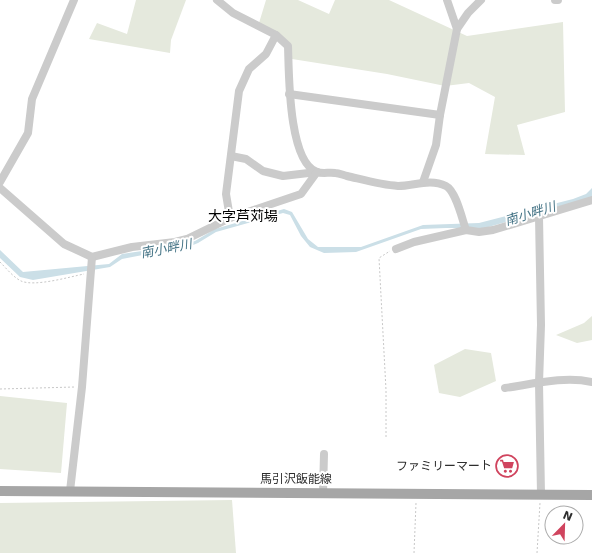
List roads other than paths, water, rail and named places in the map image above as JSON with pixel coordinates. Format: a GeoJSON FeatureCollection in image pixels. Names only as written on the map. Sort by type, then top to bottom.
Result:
{"type":"FeatureCollection","features":[{"type":"Feature","properties":{"kind":"main road","name":"馬引沢飯能線"},"geometry":{"type":"LineString","coordinates":[[0,491],[592,495]]}},
{"type":"Feature","properties":{"kind":"street"},"geometry":{"type":"LineString","coordinates":[[0,182],[28,133],[32,99],[74,0]]}},
{"type":"Feature","properties":{"kind":"street"},"geometry":{"type":"LineString","coordinates":[[217,0],[233,13],[276,35],[288,46],[289,94],[297,140],[302,156],[317,172]]}},
{"type":"Feature","properties":{"kind":"street"},"geometry":{"type":"LineString","coordinates":[[423,182],[436,145],[456,29],[448,0]]}},
{"type":"Feature","properties":{"kind":"street"},"geometry":{"type":"LineString","coordinates":[[456,29],[468,13],[482,0]]}},
{"type":"Feature","properties":{"kind":"street"},"geometry":{"type":"LineString","coordinates":[[230,218],[226,194],[239,91],[249,68],[266,54],[276,35]]}},
{"type":"Feature","properties":{"kind":"street"},"geometry":{"type":"LineString","coordinates":[[289,94],[440,115]]}},
{"type":"Feature","properties":{"kind":"street"},"geometry":{"type":"LineString","coordinates":[[231,156],[246,159],[263,171],[282,176],[317,172],[336,173],[372,182],[399,186],[423,182],[447,186],[454,194],[466,230]]}},
{"type":"Feature","properties":{"kind":"street"},"geometry":{"type":"LineString","coordinates":[[0,188],[64,244],[92,260],[132,247],[181,241],[230,218],[301,194],[317,172]]}},
{"type":"Feature","properties":{"kind":"street"},"geometry":{"type":"LineString","coordinates":[[396,249],[414,242],[466,230],[478,232],[493,230],[592,200]]}},
{"type":"Feature","properties":{"kind":"street"},"geometry":{"type":"LineString","coordinates":[[539,217],[541,325],[539,383],[541,494]]}},
{"type":"Feature","properties":{"kind":"street"},"geometry":{"type":"LineString","coordinates":[[70,491],[82,387],[92,260]]}},
{"type":"Feature","properties":{"kind":"street"},"geometry":{"type":"LineString","coordinates":[[505,388],[578,379],[592,382]]}},
{"type":"Feature","properties":{"kind":"street"},"geometry":{"type":"LineString","coordinates":[[323,492],[324,454]]}},
{"type":"Feature","properties":{"kind":"water","name":"南小畔川"},"geometry":{"type":"Polygon","coordinates":[[[592,188],[592,197],[485,228],[421,229],[356,252],[324,253],[310,247],[301,236],[290,215],[283,213],[216,232],[198,243],[176,252],[153,253],[122,259],[110,267],[33,280],[20,277],[0,258],[0,250],[23,272],[109,264],[122,254],[175,246],[195,241],[215,229],[284,209],[292,212],[308,239],[318,247],[361,247],[423,225],[479,223],[573,199],[586,194],[592,188]]]}},
{"type":"Feature","properties":{"kind":"place","name":"ファミリーマート"},"geometry":{"type":"Point","coordinates":[507,466]}},
{"type":"Feature","properties":{"kind":"district","name":"大字芦苅場"},"geometry":{"type":"Point","coordinates":[243,216]}}]}
